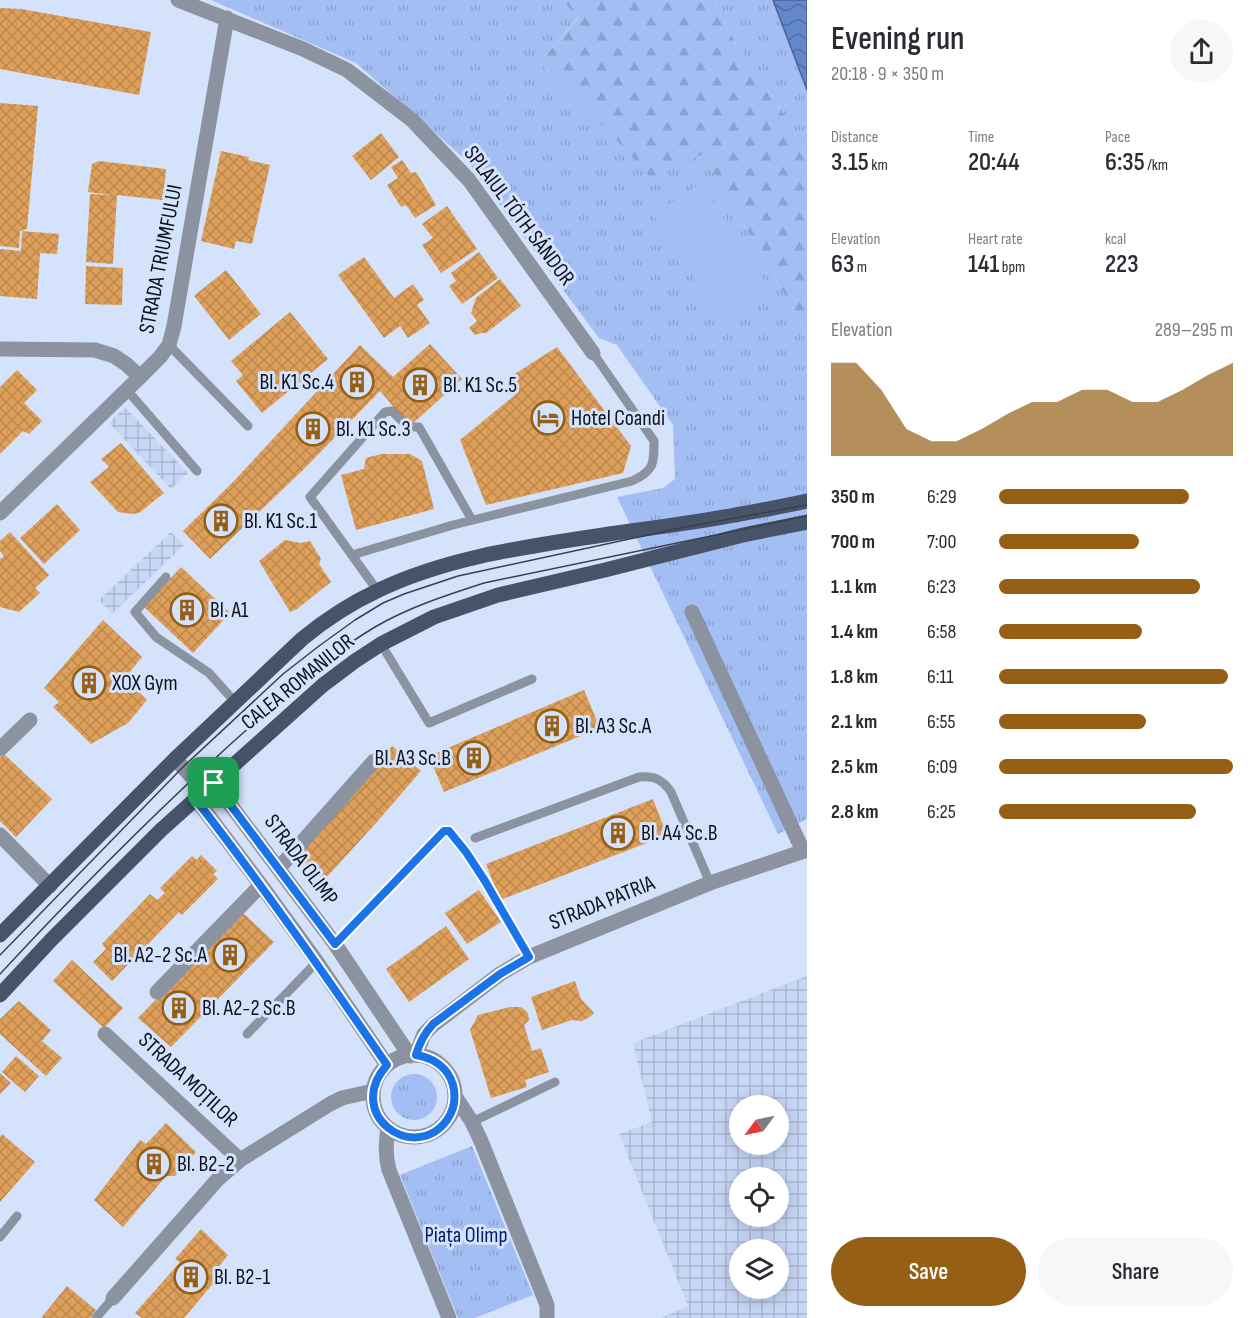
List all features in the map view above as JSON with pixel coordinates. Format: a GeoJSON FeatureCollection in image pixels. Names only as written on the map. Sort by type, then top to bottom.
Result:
{"type":"FeatureCollection","features":[{"type":"Feature","properties":{"kind":"main road","name":"CALEA ROMANILOR"},"geometry":{"type":"LineString","coordinates":[[0,935],[175,759],[302,639],[318,625],[378,590],[421,573],[494,554],[807,501]]}},
{"type":"Feature","properties":{"kind":"main road","name":"CALEA ROMANILOR"},"geometry":{"type":"LineString","coordinates":[[0,995],[51,939],[144,846],[323,685],[381,644],[434,617],[498,595],[778,527],[807,522]]}},
{"type":"Feature","properties":{"kind":"street","name":"SPLAIUL TÓTH SÁNDOR"},"geometry":{"type":"LineString","coordinates":[[178,0],[303,49],[347,69],[412,120],[468,180],[593,353]]}},
{"type":"Feature","properties":{"kind":"street","name":"STRADA TRIUMFULUI"},"geometry":{"type":"LineString","coordinates":[[0,513],[127,390],[169,345],[227,18]]}},
{"type":"Feature","properties":{"kind":"street"},"geometry":{"type":"LineString","coordinates":[[0,349],[95,350],[114,356],[140,377]]}},
{"type":"Feature","properties":{"kind":"street","name":"STRADA PATRIA"},"geometry":{"type":"LineString","coordinates":[[413,1055],[424,1034],[433,1024],[500,974],[529,957],[710,883],[805,851],[692,612]]}},
{"type":"Feature","properties":{"kind":"street"},"geometry":{"type":"LineString","coordinates":[[0,749],[30,720]]}},
{"type":"Feature","properties":{"kind":"street"},"geometry":{"type":"LineString","coordinates":[[175,759],[195,781],[196,800]]}},
{"type":"Feature","properties":{"kind":"street"},"geometry":{"type":"LineString","coordinates":[[279,868],[374,761]]}},
{"type":"Feature","properties":{"kind":"street"},"geometry":{"type":"LineString","coordinates":[[195,781],[214,783]]}},
{"type":"Feature","properties":{"kind":"street","name":"STRADA OLIMP"},"geometry":{"type":"LineString","coordinates":[[214,783],[335,944],[413,1055]]}},
{"type":"Feature","properties":{"kind":"street","name":"STRADA OLIMP"},"geometry":{"type":"LineString","coordinates":[[196,800],[317,962],[387,1065]]}},
{"type":"Feature","properties":{"kind":"street"},"geometry":{"type":"LineString","coordinates":[[0,835],[50,886]]}},
{"type":"Feature","properties":{"kind":"street"},"geometry":{"type":"LineString","coordinates":[[158,992],[261,885]]}},
{"type":"Feature","properties":{"kind":"street","name":"STRADA MOȚILOR"},"geometry":{"type":"LineString","coordinates":[[105,1034],[240,1160]]}},
{"type":"Feature","properties":{"kind":"street"},"geometry":{"type":"LineString","coordinates":[[455,1096],[450,1116],[444,1124],[436,1131],[417,1137],[406,1137],[388,1128],[375,1112],[373,1101],[375,1081],[380,1072],[396,1059],[413,1055],[426,1057],[444,1068],[455,1096],[481,1141],[547,1305],[547,1318]]}},
{"type":"Feature","properties":{"kind":"street"},"geometry":{"type":"LineString","coordinates":[[113,1298],[218,1179],[240,1160],[330,1104],[342,1098],[373,1091]]}},
{"type":"Feature","properties":{"kind":"street"},"geometry":{"type":"LineString","coordinates":[[388,1128],[385,1149],[389,1170],[449,1318]]}},
{"type":"Feature","properties":{"kind":"lane"},"geometry":{"type":"LineString","coordinates":[[169,345],[248,426]]}},
{"type":"Feature","properties":{"kind":"lane"},"geometry":{"type":"LineString","coordinates":[[352,555],[472,520],[632,481],[644,475],[650,469],[654,456],[654,441],[593,353]]}},
{"type":"Feature","properties":{"kind":"lane"},"geometry":{"type":"LineString","coordinates":[[127,390],[197,471]]}},
{"type":"Feature","properties":{"kind":"lane"},"geometry":{"type":"LineString","coordinates":[[378,590],[310,497],[385,412],[392,411],[408,427],[419,427],[472,520]]}},
{"type":"Feature","properties":{"kind":"lane"},"geometry":{"type":"LineString","coordinates":[[166,577],[135,612],[156,637],[209,673],[235,702]]}},
{"type":"Feature","properties":{"kind":"lane"},"geometry":{"type":"LineString","coordinates":[[381,644],[429,723],[532,679]]}},
{"type":"Feature","properties":{"kind":"lane"},"geometry":{"type":"LineString","coordinates":[[475,838],[639,777],[650,776],[664,782],[671,792],[710,883]]}},
{"type":"Feature","properties":{"kind":"lane"},"geometry":{"type":"LineString","coordinates":[[335,944],[444,831],[449,831],[485,881],[529,957]]}},
{"type":"Feature","properties":{"kind":"lane"},"geometry":{"type":"LineString","coordinates":[[247,1034],[317,962]]}},
{"type":"Feature","properties":{"kind":"lane"},"geometry":{"type":"LineString","coordinates":[[472,1122],[555,1082]]}},
{"type":"Feature","properties":{"kind":"lane"},"geometry":{"type":"LineString","coordinates":[[0,1237],[17,1216]]}},
{"type":"Feature","properties":{"kind":"lane"},"geometry":{"type":"LineString","coordinates":[[96,1318],[113,1298]]}},
{"type":"Feature","properties":{"kind":"shaded area"},"geometry":{"type":"Polygon","coordinates":[[[125,407],[188,473],[171,489],[109,423],[125,407]]]}},
{"type":"Feature","properties":{"kind":"shaded area"},"geometry":{"type":"Polygon","coordinates":[[[171,532],[184,545],[112,614],[99,600],[171,532]]]}},
{"type":"Feature","properties":{"kind":"shaded area"},"geometry":{"type":"Polygon","coordinates":[[[807,976],[807,1318],[661,1318],[688,1306],[619,1134],[652,1122],[633,1043],[807,976]]]}},
{"type":"Feature","properties":{"kind":"green space"},"geometry":{"type":"Polygon","coordinates":[[[211,0],[561,0],[579,16],[539,63],[594,115],[703,154],[807,333],[807,819],[778,834],[617,497],[663,488],[675,479],[673,425],[617,345],[599,338],[467,161],[356,63],[211,0]]]}},
{"type":"Feature","properties":{"kind":"green space"},"geometry":{"type":"Polygon","coordinates":[[[561,0],[714,0],[736,44],[788,120],[807,156],[807,333],[703,154],[652,179],[594,115],[539,63],[579,17],[561,0]]]}},
{"type":"Feature","properties":{"kind":"green space"},"geometry":{"type":"Polygon","coordinates":[[[714,0],[773,0],[807,90],[807,156],[788,120],[736,44],[714,0]]]}},
{"type":"Feature","properties":{"kind":"green space"},"geometry":{"type":"Polygon","coordinates":[[[701,183],[770,289],[722,321],[653,215],[701,183]]]}},
{"type":"Feature","properties":{"kind":"green space"},"geometry":{"type":"Polygon","coordinates":[[[414,1074],[423,1075],[431,1080],[436,1088],[436,1106],[431,1114],[423,1119],[414,1120],[405,1119],[397,1114],[392,1106],[391,1097],[392,1088],[397,1080],[405,1075],[414,1074]]]}},
{"type":"Feature","properties":{"kind":"green space","name":"Piața Olimp"},"geometry":{"type":"Polygon","coordinates":[[[472,1146],[533,1295],[475,1318],[458,1318],[400,1175],[472,1146]]]}},
{"type":"Feature","properties":{"kind":"water"},"geometry":{"type":"Polygon","coordinates":[[[773,0],[807,0],[807,90],[773,0]]]}},
{"type":"Feature","properties":{"kind":"building"},"geometry":{"type":"Polygon","coordinates":[[[0,8],[21,9],[151,32],[139,95],[0,69],[0,8]]]}},
{"type":"Feature","properties":{"kind":"building"},"geometry":{"type":"Polygon","coordinates":[[[0,103],[38,106],[27,229],[20,231],[19,248],[0,246],[0,103]]]}},
{"type":"Feature","properties":{"kind":"building"},"geometry":{"type":"Polygon","coordinates":[[[381,133],[399,157],[371,180],[352,156],[381,133]]]}},
{"type":"Feature","properties":{"kind":"building"},"geometry":{"type":"Polygon","coordinates":[[[221,151],[249,157],[248,160],[270,165],[252,244],[236,241],[234,249],[201,241],[221,151]]]}},
{"type":"Feature","properties":{"kind":"building"},"geometry":{"type":"Polygon","coordinates":[[[402,160],[411,173],[416,172],[436,205],[415,218],[406,205],[401,207],[387,185],[398,178],[391,167],[402,160]]]}},
{"type":"Feature","properties":{"kind":"building"},"geometry":{"type":"Polygon","coordinates":[[[99,161],[166,169],[163,200],[117,195],[113,264],[86,262],[90,194],[112,195],[88,192],[92,164],[99,161]]]}},
{"type":"Feature","properties":{"kind":"building"},"geometry":{"type":"Polygon","coordinates":[[[447,206],[477,249],[441,273],[422,245],[433,238],[422,224],[447,206]]]}},
{"type":"Feature","properties":{"kind":"building"},"geometry":{"type":"Polygon","coordinates":[[[22,231],[59,234],[57,254],[40,253],[37,299],[0,296],[0,249],[21,251],[22,231]]]}},
{"type":"Feature","properties":{"kind":"building"},"geometry":{"type":"Polygon","coordinates":[[[479,252],[498,278],[462,304],[449,286],[456,281],[451,273],[479,252]]]}},
{"type":"Feature","properties":{"kind":"building"},"geometry":{"type":"Polygon","coordinates":[[[364,257],[394,298],[413,284],[424,300],[417,305],[430,323],[408,338],[400,326],[384,338],[338,275],[364,257]]]}},
{"type":"Feature","properties":{"kind":"building"},"geometry":{"type":"Polygon","coordinates":[[[86,266],[123,268],[122,305],[85,304],[86,266]]]}},
{"type":"Feature","properties":{"kind":"building"},"geometry":{"type":"Polygon","coordinates":[[[226,270],[261,314],[229,340],[194,296],[226,270]]]}},
{"type":"Feature","properties":{"kind":"building"},"geometry":{"type":"Polygon","coordinates":[[[500,279],[521,306],[486,333],[475,335],[469,328],[477,321],[471,313],[476,298],[500,279]]]}},
{"type":"Feature","properties":{"kind":"building"},"geometry":{"type":"Polygon","coordinates":[[[290,312],[328,359],[262,413],[236,381],[243,375],[231,361],[290,312]]]}},
{"type":"Feature","properties":{"kind":"building"},"geometry":{"type":"Polygon","coordinates":[[[430,344],[462,379],[410,426],[380,391],[304,469],[210,559],[183,531],[232,483],[360,345],[393,377],[430,344]]]}},
{"type":"Feature","properties":{"kind":"building","name":"Hotel Coandi"},"geometry":{"type":"Polygon","coordinates":[[[557,347],[631,446],[623,473],[486,505],[460,440],[515,395],[513,375],[557,347]]]}},
{"type":"Feature","properties":{"kind":"building"},"geometry":{"type":"Polygon","coordinates":[[[17,370],[37,390],[24,403],[42,421],[29,434],[23,431],[0,454],[0,387],[17,370]]]}},
{"type":"Feature","properties":{"kind":"building"},"geometry":{"type":"Polygon","coordinates":[[[121,443],[164,493],[139,513],[118,512],[90,482],[109,467],[101,459],[121,443]]]}},
{"type":"Feature","properties":{"kind":"building"},"geometry":{"type":"Polygon","coordinates":[[[381,454],[410,454],[422,461],[434,509],[356,530],[341,475],[364,469],[366,458],[381,454]]]}},
{"type":"Feature","properties":{"kind":"building"},"geometry":{"type":"Polygon","coordinates":[[[57,504],[80,530],[44,564],[20,538],[57,504]]]}},
{"type":"Feature","properties":{"kind":"building"},"geometry":{"type":"Polygon","coordinates":[[[10,532],[49,575],[35,588],[40,593],[19,612],[0,607],[0,559],[4,556],[0,551],[0,541],[10,532]]]}},
{"type":"Feature","properties":{"kind":"building"},"geometry":{"type":"Polygon","coordinates":[[[285,540],[301,543],[310,541],[321,559],[319,564],[331,582],[290,612],[259,561],[285,540]]]}},
{"type":"Feature","properties":{"kind":"building","name":"Bl. A1"},"geometry":{"type":"Polygon","coordinates":[[[181,567],[230,613],[193,653],[144,607],[181,567]]]}},
{"type":"Feature","properties":{"kind":"building","name":"XOX Gym"},"geometry":{"type":"Polygon","coordinates":[[[103,620],[142,657],[125,678],[147,700],[128,723],[91,744],[53,707],[59,702],[44,688],[103,620]]]}},
{"type":"Feature","properties":{"kind":"building"},"geometry":{"type":"Polygon","coordinates":[[[584,690],[600,728],[444,792],[429,756],[584,690]]]}},
{"type":"Feature","properties":{"kind":"building"},"geometry":{"type":"Polygon","coordinates":[[[392,746],[421,771],[324,880],[297,856],[392,746]]]}},
{"type":"Feature","properties":{"kind":"building"},"geometry":{"type":"Polygon","coordinates":[[[4,754],[52,799],[16,837],[0,821],[0,758],[4,754]]]}},
{"type":"Feature","properties":{"kind":"building"},"geometry":{"type":"Polygon","coordinates":[[[653,799],[667,835],[500,900],[486,864],[653,799]]]}},
{"type":"Feature","properties":{"kind":"building"},"geometry":{"type":"Polygon","coordinates":[[[201,855],[217,871],[213,874],[218,879],[182,915],[179,912],[112,981],[93,962],[106,949],[102,944],[150,894],[157,900],[165,893],[160,888],[192,856],[197,860],[201,855]]]}},
{"type":"Feature","properties":{"kind":"building"},"geometry":{"type":"Polygon","coordinates":[[[479,890],[501,922],[467,944],[445,913],[479,890]]]}},
{"type":"Feature","properties":{"kind":"building"},"geometry":{"type":"Polygon","coordinates":[[[241,911],[274,942],[171,1047],[138,1018],[241,911]]]}},
{"type":"Feature","properties":{"kind":"building"},"geometry":{"type":"Polygon","coordinates":[[[446,926],[469,959],[409,1002],[386,969],[446,926]]]}},
{"type":"Feature","properties":{"kind":"building"},"geometry":{"type":"Polygon","coordinates":[[[72,960],[123,1008],[104,1028],[53,981],[72,960]]]}},
{"type":"Feature","properties":{"kind":"building"},"geometry":{"type":"Polygon","coordinates":[[[575,981],[581,999],[594,1013],[582,1021],[572,1020],[542,1030],[531,997],[575,981]]]}},
{"type":"Feature","properties":{"kind":"building"},"geometry":{"type":"Polygon","coordinates":[[[19,1001],[51,1030],[42,1041],[62,1058],[46,1076],[0,1034],[0,1019],[19,1001]]]}},
{"type":"Feature","properties":{"kind":"building"},"geometry":{"type":"Polygon","coordinates":[[[510,1007],[521,1007],[528,1013],[529,1020],[524,1025],[532,1051],[541,1048],[549,1072],[525,1080],[527,1087],[491,1098],[470,1030],[478,1015],[510,1007]]]}},
{"type":"Feature","properties":{"kind":"building"},"geometry":{"type":"Polygon","coordinates":[[[16,1056],[39,1076],[25,1092],[2,1072],[16,1056]]]}},
{"type":"Feature","properties":{"kind":"building"},"geometry":{"type":"Polygon","coordinates":[[[0,1073],[11,1083],[0,1094],[0,1073]]]}},
{"type":"Feature","properties":{"kind":"building","name":"Bl. B2-2"},"geometry":{"type":"Polygon","coordinates":[[[166,1123],[196,1152],[175,1176],[166,1176],[123,1227],[94,1200],[140,1140],[146,1144],[166,1123]]]}},
{"type":"Feature","properties":{"kind":"building"},"geometry":{"type":"Polygon","coordinates":[[[2,1134],[35,1162],[0,1202],[0,1137],[2,1134]]]}},
{"type":"Feature","properties":{"kind":"building","name":"Bl. B2-1"},"geometry":{"type":"Polygon","coordinates":[[[201,1229],[228,1255],[214,1273],[216,1280],[184,1318],[142,1318],[135,1313],[180,1262],[175,1259],[201,1229]]]}},
{"type":"Feature","properties":{"kind":"building"},"geometry":{"type":"Polygon","coordinates":[[[67,1286],[96,1310],[90,1318],[41,1318],[67,1286]]]}},
{"type":"Feature","properties":{"kind":"tram line"},"geometry":{"type":"LineString","coordinates":[[0,955],[183,767],[283,674],[355,620],[383,603],[458,576],[685,527],[807,505]]}},
{"type":"Feature","properties":{"kind":"tram line"},"geometry":{"type":"LineString","coordinates":[[0,974],[119,850],[211,762],[306,677],[375,627],[415,607],[484,583],[807,516]]}},
{"type":"Feature","properties":{"kind":"place","name":"Bl. K1 Sc.4"},"geometry":{"type":"Point","coordinates":[357,382]}},
{"type":"Feature","properties":{"kind":"place","name":"Bl. K1 Sc.5"},"geometry":{"type":"Point","coordinates":[420,385]}},
{"type":"Feature","properties":{"kind":"place","name":"Hotel Coandi"},"geometry":{"type":"Point","coordinates":[548,418]}},
{"type":"Feature","properties":{"kind":"place","name":"Bl. K1 Sc.3"},"geometry":{"type":"Point","coordinates":[313,429]}},
{"type":"Feature","properties":{"kind":"place","name":"Bl. K1 Sc.1"},"geometry":{"type":"Point","coordinates":[221,521]}},
{"type":"Feature","properties":{"kind":"place","name":"Bl. A1"},"geometry":{"type":"Point","coordinates":[187,610]}},
{"type":"Feature","properties":{"kind":"place","name":"XOX Gym"},"geometry":{"type":"Point","coordinates":[89,683]}},
{"type":"Feature","properties":{"kind":"place","name":"Bl. A3 Sc.A"},"geometry":{"type":"Point","coordinates":[552,726]}},
{"type":"Feature","properties":{"kind":"place","name":"Bl. A3 Sc.B"},"geometry":{"type":"Point","coordinates":[474,758]}},
{"type":"Feature","properties":{"kind":"place","name":"Bl. A4 Sc.B"},"geometry":{"type":"Point","coordinates":[618,833]}},
{"type":"Feature","properties":{"kind":"place","name":"Bl. A2-2 Sc.A"},"geometry":{"type":"Point","coordinates":[230,955]}},
{"type":"Feature","properties":{"kind":"place","name":"Bl. A2-2 Sc.B"},"geometry":{"type":"Point","coordinates":[179,1008]}},
{"type":"Feature","properties":{"kind":"place","name":"Bl. B2-2"},"geometry":{"type":"Point","coordinates":[154,1164]}},
{"type":"Feature","properties":{"kind":"place","name":"Bl. B2-1"},"geometry":{"type":"Point","coordinates":[191,1277]}},
{"type":"Feature","properties":{"kind":"route"},"geometry":{"type":"LineString","coordinates":[[214,783],[335,944],[444,831],[449,831],[485,881],[529,957],[500,974],[433,1024],[419,1043],[416,1055],[435,1061],[444,1068],[455,1096],[450,1116],[436,1131],[417,1137],[406,1137],[388,1128],[375,1112],[373,1091],[375,1081],[387,1065],[317,962],[196,800],[214,783]]}}]}
